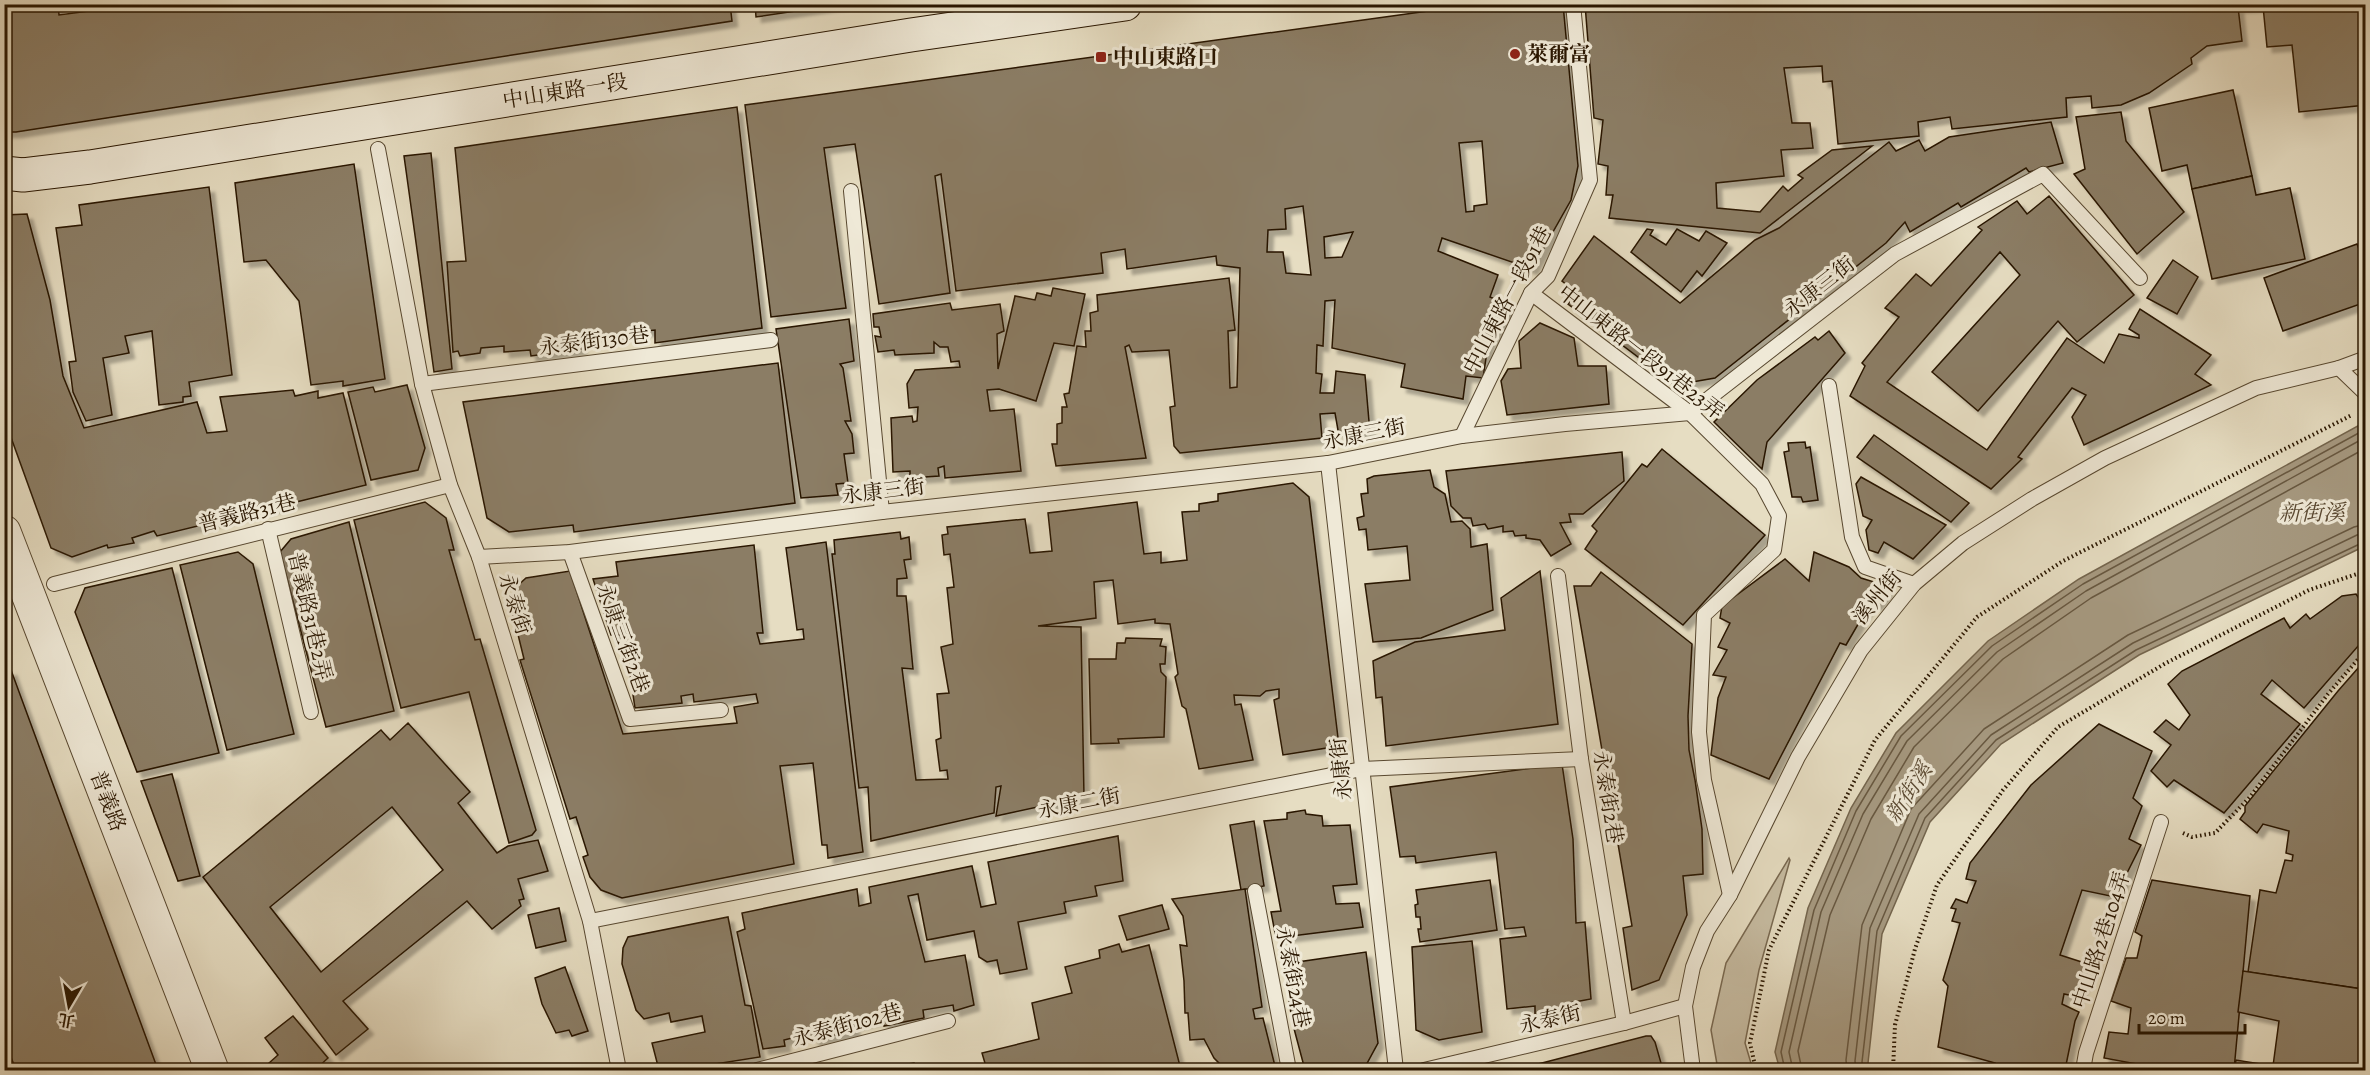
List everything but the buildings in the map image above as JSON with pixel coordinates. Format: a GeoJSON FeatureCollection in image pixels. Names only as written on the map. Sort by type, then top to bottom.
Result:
{"type":"FeatureCollection","features":[{"type":"Feature","properties":{"kind":"main road","name":"中山東路一段"},"geometry":{"type":"LineString","coordinates":[[4,173],[23,175],[90,167],[911,35],[1125,4]]}},
{"type":"Feature","properties":{"kind":"main road","name":"普義路"},"geometry":{"type":"LineString","coordinates":[[4,532],[212,1071]]}},
{"type":"Feature","properties":{"kind":"lane","name":"中山東路一段91巷"},"geometry":{"type":"LineString","coordinates":[[1462,436],[1531,293],[1548,276],[1590,180],[1573,4]]}},
{"type":"Feature","properties":{"kind":"lane","name":"永泰街"},"geometry":{"type":"LineString","coordinates":[[378,149],[423,384],[450,485],[479,557],[590,921],[618,1071]]}},
{"type":"Feature","properties":{"kind":"lane","name":"永康三街"},"geometry":{"type":"LineString","coordinates":[[479,557],[570,552],[882,512],[1329,463],[1462,436],[1690,413],[1895,254],[2043,174],[2140,278]]}},
{"type":"Feature","properties":{"kind":"lane"},"geometry":{"type":"LineString","coordinates":[[851,191],[882,512]]}},
{"type":"Feature","properties":{"kind":"lane","name":"中山東路一段91巷23弄"},"geometry":{"type":"LineString","coordinates":[[1531,293],[1690,413],[1762,484],[1779,516],[1774,550],[1704,615],[1699,732],[1704,780],[1730,895]]}},
{"type":"Feature","properties":{"kind":"lane","name":"永泰街130巷"},"geometry":{"type":"LineString","coordinates":[[423,384],[771,339]]}},
{"type":"Feature","properties":{"kind":"lane","name":"溪州街"},"geometry":{"type":"LineString","coordinates":[[1693,1071],[1685,1006],[1693,967],[1707,931],[1730,895],[1798,757],[1861,650],[1914,584],[1963,543],[2032,499],[2105,458],[2256,388],[2339,368],[2366,358]]}},
{"type":"Feature","properties":{"kind":"lane"},"geometry":{"type":"LineString","coordinates":[[2339,368],[2366,394]]}},
{"type":"Feature","properties":{"kind":"lane"},"geometry":{"type":"LineString","coordinates":[[1829,387],[1852,537],[1865,567],[1914,584]]}},
{"type":"Feature","properties":{"kind":"lane","name":"永康街"},"geometry":{"type":"LineString","coordinates":[[1329,463],[1396,1071]]}},
{"type":"Feature","properties":{"kind":"lane","name":"普義路31巷"},"geometry":{"type":"LineString","coordinates":[[54,584],[450,485]]}},
{"type":"Feature","properties":{"kind":"lane","name":"普義路31巷2弄"},"geometry":{"type":"LineString","coordinates":[[268,529],[311,712]]}},
{"type":"Feature","properties":{"kind":"lane","name":"永康三街2巷"},"geometry":{"type":"LineString","coordinates":[[570,552],[630,718],[721,710]]}},
{"type":"Feature","properties":{"kind":"lane","name":"永泰街2巷"},"geometry":{"type":"LineString","coordinates":[[1558,576],[1581,759],[1624,1023]]}},
{"type":"Feature","properties":{"kind":"lane","name":"永康二街"},"geometry":{"type":"LineString","coordinates":[[590,921],[1362,769],[1581,759]]}},
{"type":"Feature","properties":{"kind":"lane","name":"中山路2巷104弄"},"geometry":{"type":"LineString","coordinates":[[2083,1071],[2086,1053],[2161,822]]}},
{"type":"Feature","properties":{"kind":"lane","name":"永泰街24巷"},"geometry":{"type":"LineString","coordinates":[[1255,891],[1289,1071]]}},
{"type":"Feature","properties":{"kind":"lane","name":"永泰街"},"geometry":{"type":"LineString","coordinates":[[1424,1071],[1685,1006]]}},
{"type":"Feature","properties":{"kind":"lane","name":"永泰街102巷"},"geometry":{"type":"LineString","coordinates":[[757,1071],[948,1021]]}},
{"type":"Feature","properties":{"kind":"path"},"geometry":{"type":"LineString","coordinates":[[1756,1071],[1750,1043],[1769,950],[1875,740],[1977,617],[2063,561],[2355,414]]}},
{"type":"Feature","properties":{"kind":"path"},"geometry":{"type":"LineString","coordinates":[[1893,1071],[1895,1025],[1915,949],[1937,885],[2003,790],[2058,727],[2176,657],[2309,590],[2366,572]]}},
{"type":"Feature","properties":{"kind":"path"},"geometry":{"type":"LineString","coordinates":[[2161,822],[2192,837],[2215,833],[2250,797],[2328,694],[2366,650]]}},
{"type":"Feature","properties":{"kind":"shaded area"},"geometry":{"type":"Polygon","coordinates":[[[1789,858],[1759,970],[1745,1043],[1753,1070],[1718,1070],[1711,1030],[1726,963],[1789,858]]]}},
{"type":"Feature","properties":{"kind":"water","name":"新街溪"},"geometry":{"type":"Polygon","coordinates":[[[2365,422],[2365,546],[2139,655],[2001,744],[1930,822],[1882,934],[1868,1063],[1870,1070],[1780,1070],[1775,1052],[1808,908],[1851,808],[1896,733],[1988,641],[2079,579],[2365,422]]]}},
{"type":"Feature","properties":{"kind":"place","name":"萊爾富"},"geometry":{"type":"Point","coordinates":[1515,54]}},
{"type":"Feature","properties":{"kind":"place","name":"中山東路口"},"geometry":{"type":"Point","coordinates":[1101,57]}}]}
